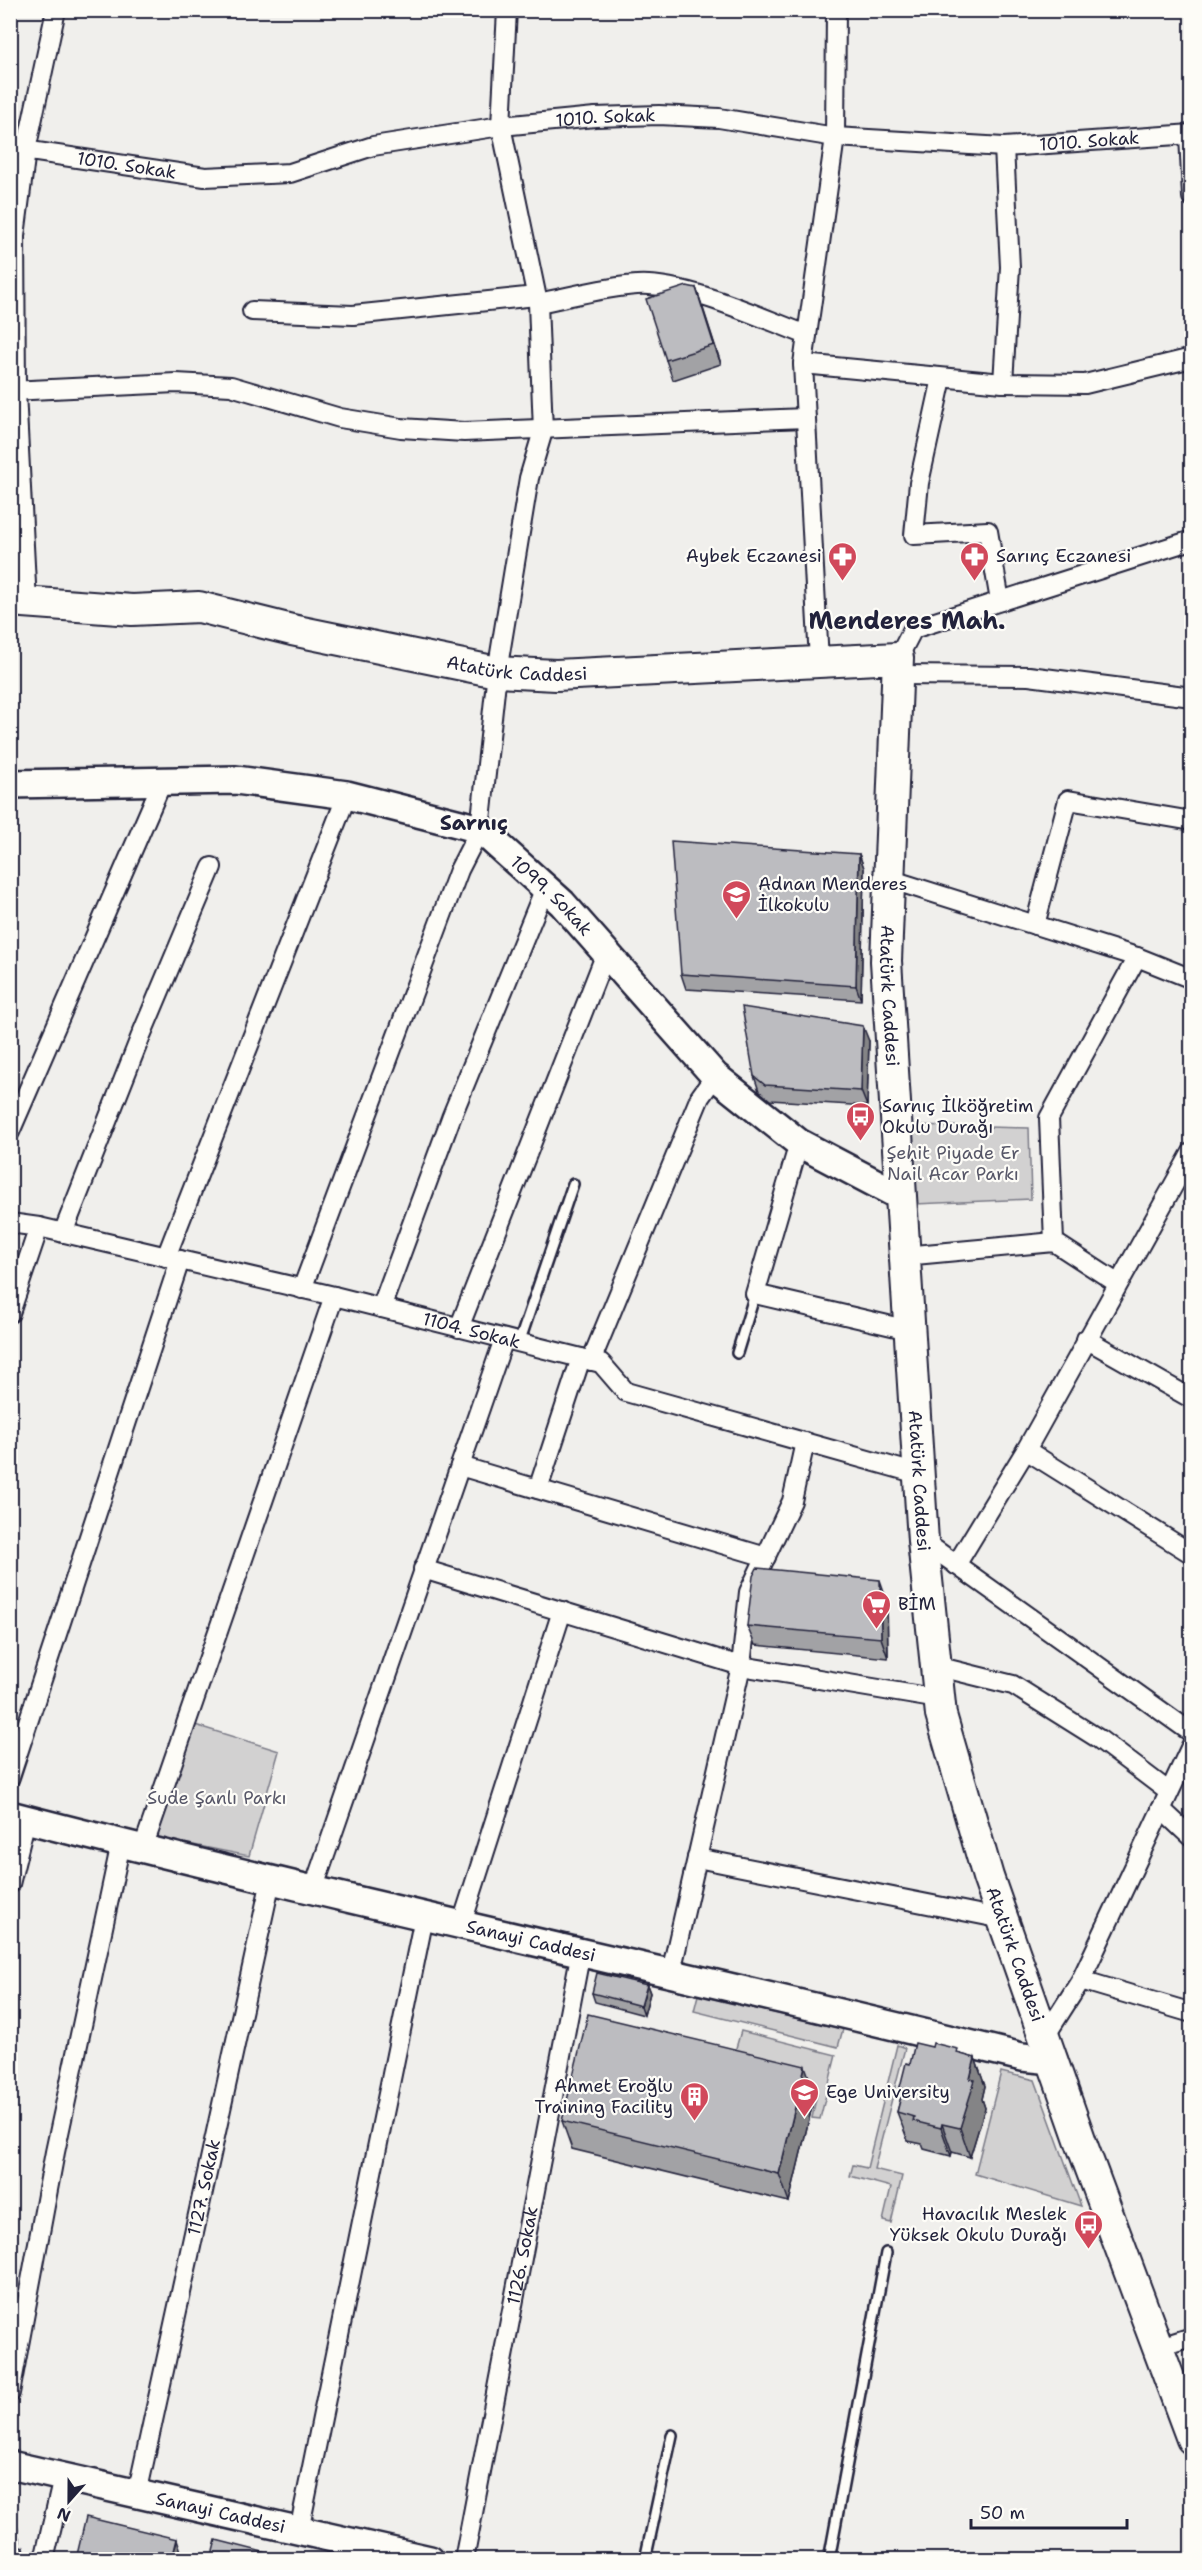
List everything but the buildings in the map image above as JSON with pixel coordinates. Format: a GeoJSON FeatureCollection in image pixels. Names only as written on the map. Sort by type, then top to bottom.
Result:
{"type":"FeatureCollection","features":[{"type":"Feature","properties":{"kind":"main road","name":"Atatürk Caddesi"},"geometry":{"type":"LineString","coordinates":[[16,602],[132,610],[198,608],[292,630],[497,672],[556,675],[819,661],[897,666],[886,962],[918,1474],[941,1715],[988,1877],[1048,2049],[1191,2439]]}},
{"type":"Feature","properties":{"kind":"street"},"geometry":{"type":"LineString","coordinates":[[16,602],[13,391],[18,149],[56,10]]}},
{"type":"Feature","properties":{"kind":"street"},"geometry":{"type":"LineString","coordinates":[[302,1288],[459,870],[480,829],[497,672],[529,478],[543,431],[537,299],[501,126],[507,10]]}},
{"type":"Feature","properties":{"kind":"street"},"geometry":{"type":"LineString","coordinates":[[819,661],[803,364],[835,137],[836,10]]}},
{"type":"Feature","properties":{"kind":"street","name":"1010. Sokak"},"geometry":{"type":"LineString","coordinates":[[18,149],[205,177],[290,173],[373,146],[501,126],[595,117],[659,115],[719,118],[835,137],[1004,147],[1190,135]]}},
{"type":"Feature","properties":{"kind":"street"},"geometry":{"type":"LineString","coordinates":[[1190,135],[1191,196]]}},
{"type":"Feature","properties":{"kind":"street"},"geometry":{"type":"LineString","coordinates":[[1003,383],[1010,267],[1004,147]]}},
{"type":"Feature","properties":{"kind":"street"},"geometry":{"type":"LineString","coordinates":[[252,311],[353,315],[537,299],[638,285],[667,287],[708,299],[807,335]]}},
{"type":"Feature","properties":{"kind":"street"},"geometry":{"type":"LineString","coordinates":[[803,364],[1003,383],[1084,384],[1191,358]]}},
{"type":"Feature","properties":{"kind":"street"},"geometry":{"type":"LineString","coordinates":[[942,378],[919,483],[914,535],[988,531],[1000,601]]}},
{"type":"Feature","properties":{"kind":"street"},"geometry":{"type":"LineString","coordinates":[[13,391],[176,383],[231,386],[340,418],[401,428],[464,432],[543,431],[806,418]]}},
{"type":"Feature","properties":{"kind":"street"},"geometry":{"type":"LineString","coordinates":[[1191,540],[913,629],[897,666],[1029,676],[1191,697]]}},
{"type":"Feature","properties":{"kind":"street"},"geometry":{"type":"LineString","coordinates":[[10,1132],[163,780]]}},
{"type":"Feature","properties":{"kind":"street","name":"1099. Sokak"},"geometry":{"type":"LineString","coordinates":[[12,788],[163,780],[236,780],[347,795],[480,829],[545,888],[715,1076],[799,1143],[900,1196]]}},
{"type":"Feature","properties":{"kind":"street"},"geometry":{"type":"LineString","coordinates":[[10,1778],[173,1258],[347,795]]}},
{"type":"Feature","properties":{"kind":"street"},"geometry":{"type":"LineString","coordinates":[[1035,925],[1068,800],[1191,821]]}},
{"type":"Feature","properties":{"kind":"street"},"geometry":{"type":"LineString","coordinates":[[63,1233],[140,1038],[212,867]]}},
{"type":"Feature","properties":{"kind":"street"},"geometry":{"type":"LineString","coordinates":[[889,879],[1137,957],[1191,979]]}},
{"type":"Feature","properties":{"kind":"street"},"geometry":{"type":"LineString","coordinates":[[381,1308],[451,1118],[545,888]]}},
{"type":"Feature","properties":{"kind":"street"},"geometry":{"type":"LineString","coordinates":[[459,1328],[606,953]]}},
{"type":"Feature","properties":{"kind":"street"},"geometry":{"type":"LineString","coordinates":[[1054,1242],[1049,1118],[1137,957]]}},
{"type":"Feature","properties":{"kind":"street"},"geometry":{"type":"LineString","coordinates":[[538,1489],[586,1360],[700,1097],[715,1076]]}},
{"type":"Feature","properties":{"kind":"street"},"geometry":{"type":"LineString","coordinates":[[799,1143],[755,1294],[909,1330]]}},
{"type":"Feature","properties":{"kind":"street"},"geometry":{"type":"LineString","coordinates":[[956,1565],[1026,1450],[1191,1152]]}},
{"type":"Feature","properties":{"kind":"street","name":"1104. Sokak"},"geometry":{"type":"LineString","coordinates":[[10,1223],[39,1227],[302,1288],[601,1363],[626,1392],[918,1474]]}},
{"type":"Feature","properties":{"kind":"street"},"geometry":{"type":"LineString","coordinates":[[10,1313],[39,1227]]}},
{"type":"Feature","properties":{"kind":"street"},"geometry":{"type":"LineString","coordinates":[[904,1256],[1054,1242],[1117,1283]]}},
{"type":"Feature","properties":{"kind":"street"},"geometry":{"type":"LineString","coordinates":[[10,2394],[55,2152],[132,1845],[334,1296]]}},
{"type":"Feature","properties":{"kind":"street"},"geometry":{"type":"LineString","coordinates":[[1086,1339],[1191,1399]]}},
{"type":"Feature","properties":{"kind":"street"},"geometry":{"type":"LineString","coordinates":[[313,1890],[460,1466],[511,1341]]}},
{"type":"Feature","properties":{"kind":"street"},"geometry":{"type":"LineString","coordinates":[[671,1972],[741,1666],[749,1592],[792,1501],[805,1442]]}},
{"type":"Feature","properties":{"kind":"street"},"geometry":{"type":"LineString","coordinates":[[1026,1450],[1191,1554]]}},
{"type":"Feature","properties":{"kind":"street"},"geometry":{"type":"LineString","coordinates":[[460,1466],[766,1557]]}},
{"type":"Feature","properties":{"kind":"street"},"geometry":{"type":"LineString","coordinates":[[923,1541],[1191,1733]]}},
{"type":"Feature","properties":{"kind":"street"},"geometry":{"type":"LineString","coordinates":[[423,1569],[741,1666],[939,1699]]}},
{"type":"Feature","properties":{"kind":"street"},"geometry":{"type":"LineString","coordinates":[[461,1926],[562,1611]]}},
{"type":"Feature","properties":{"kind":"street"},"geometry":{"type":"LineString","coordinates":[[936,1666],[1013,1685],[1099,1739],[1169,1792]]}},
{"type":"Feature","properties":{"kind":"street"},"geometry":{"type":"LineString","coordinates":[[1048,2049],[1191,1744]]}},
{"type":"Feature","properties":{"kind":"street"},"geometry":{"type":"LineString","coordinates":[[1161,1809],[1191,1838]]}},
{"type":"Feature","properties":{"kind":"street"},"geometry":{"type":"LineString","coordinates":[[10,1884],[18,1817]]}},
{"type":"Feature","properties":{"kind":"street","name":"Sanayi Caddesi"},"geometry":{"type":"LineString","coordinates":[[18,1817],[461,1926],[671,1972],[1022,2057],[1048,2049]]}},
{"type":"Feature","properties":{"kind":"street"},"geometry":{"type":"LineString","coordinates":[[697,1858],[1003,1919]]}},
{"type":"Feature","properties":{"kind":"street","name":"1127. Sokak"},"geometry":{"type":"LineString","coordinates":[[137,2494],[271,1880]]}},
{"type":"Feature","properties":{"kind":"street"},"geometry":{"type":"LineString","coordinates":[[299,2530],[424,1917]]}},
{"type":"Feature","properties":{"kind":"street","name":"1126. Sokak"},"geometry":{"type":"LineString","coordinates":[[464,2559],[581,1952]]}},
{"type":"Feature","properties":{"kind":"street"},"geometry":{"type":"LineString","coordinates":[[1081,1980],[1191,2013]]}},
{"type":"Feature","properties":{"kind":"street"},"geometry":{"type":"LineString","coordinates":[[1157,2348],[1191,2337]]}},
{"type":"Feature","properties":{"kind":"street","name":"Sanayi Caddesi"},"geometry":{"type":"LineString","coordinates":[[10,2465],[429,2559]]}},
{"type":"Feature","properties":{"kind":"street"},"geometry":{"type":"LineString","coordinates":[[44,2559],[63,2478]]}},
{"type":"Feature","properties":{"kind":"lane"},"geometry":{"type":"LineString","coordinates":[[511,1341],[573,1184]]}},
{"type":"Feature","properties":{"kind":"lane"},"geometry":{"type":"LineString","coordinates":[[737,1353],[755,1294]]}},
{"type":"Feature","properties":{"kind":"lane"},"geometry":{"type":"LineString","coordinates":[[829,2559],[886,2253]]}},
{"type":"Feature","properties":{"kind":"lane"},"geometry":{"type":"LineString","coordinates":[[645,2559],[672,2435]]}},
{"type":"Feature","properties":{"kind":"green space","name":"Şehit Piyade Er Nail Acar Parkı"},"geometry":{"type":"Polygon","coordinates":[[[913,1125],[1029,1128],[1031,1199],[915,1204],[913,1125]]]}},
{"type":"Feature","properties":{"kind":"green space","name":"Sude Şanlı Parkı"},"geometry":{"type":"Polygon","coordinates":[[[192,1724],[279,1751],[249,1856],[153,1837],[192,1724]]]}},
{"type":"Feature","properties":{"kind":"green space"},"geometry":{"type":"Polygon","coordinates":[[[698,1995],[843,2029],[838,2047],[694,2011],[698,1995]]]}},
{"type":"Feature","properties":{"kind":"green space"},"geometry":{"type":"Polygon","coordinates":[[[741,2031],[836,2055],[820,2119],[812,2118],[817,2093],[729,2072],[741,2031]]]}},
{"type":"Feature","properties":{"kind":"green space"},"geometry":{"type":"Polygon","coordinates":[[[897,2045],[905,2048],[874,2169],[902,2176],[891,2223],[883,2221],[891,2187],[850,2176],[853,2165],[867,2168],[897,2045]]]}},
{"type":"Feature","properties":{"kind":"green space"},"geometry":{"type":"Polygon","coordinates":[[[1001,2072],[1035,2080],[1081,2206],[975,2174],[1001,2072]]]}},
{"type":"Feature","properties":{"kind":"place","name":"Aybek Eczanesi"},"geometry":{"type":"Point","coordinates":[843,582]}},
{"type":"Feature","properties":{"kind":"place","name":"Sarınç Eczanesi"},"geometry":{"type":"Point","coordinates":[975,582]}},
{"type":"Feature","properties":{"kind":"place","name":"Adnan Menderes İlkokulu"},"geometry":{"type":"Point","coordinates":[737,920]}},
{"type":"Feature","properties":{"kind":"place","name":"Sarnıç İlköğretim Okulu Durağı"},"geometry":{"type":"Point","coordinates":[861,1142]}},
{"type":"Feature","properties":{"kind":"place","name":"BİM"},"geometry":{"type":"Point","coordinates":[877,1630]}},
{"type":"Feature","properties":{"kind":"place","name":"Ege University"},"geometry":{"type":"Point","coordinates":[805,2118]}},
{"type":"Feature","properties":{"kind":"place","name":"Ahmet Eroğlu Training Facility"},"geometry":{"type":"Point","coordinates":[694,2122]}},
{"type":"Feature","properties":{"kind":"place","name":"Havacılık Meslek Yüksek Okulu Durağı"},"geometry":{"type":"Point","coordinates":[1088,2250]}},
{"type":"Feature","properties":{"kind":"district","name":"Menderes Mah."},"geometry":{"type":"Point","coordinates":[907,621]}},
{"type":"Feature","properties":{"kind":"district","name":"Sarnıç"},"geometry":{"type":"Point","coordinates":[474,823]}}]}
